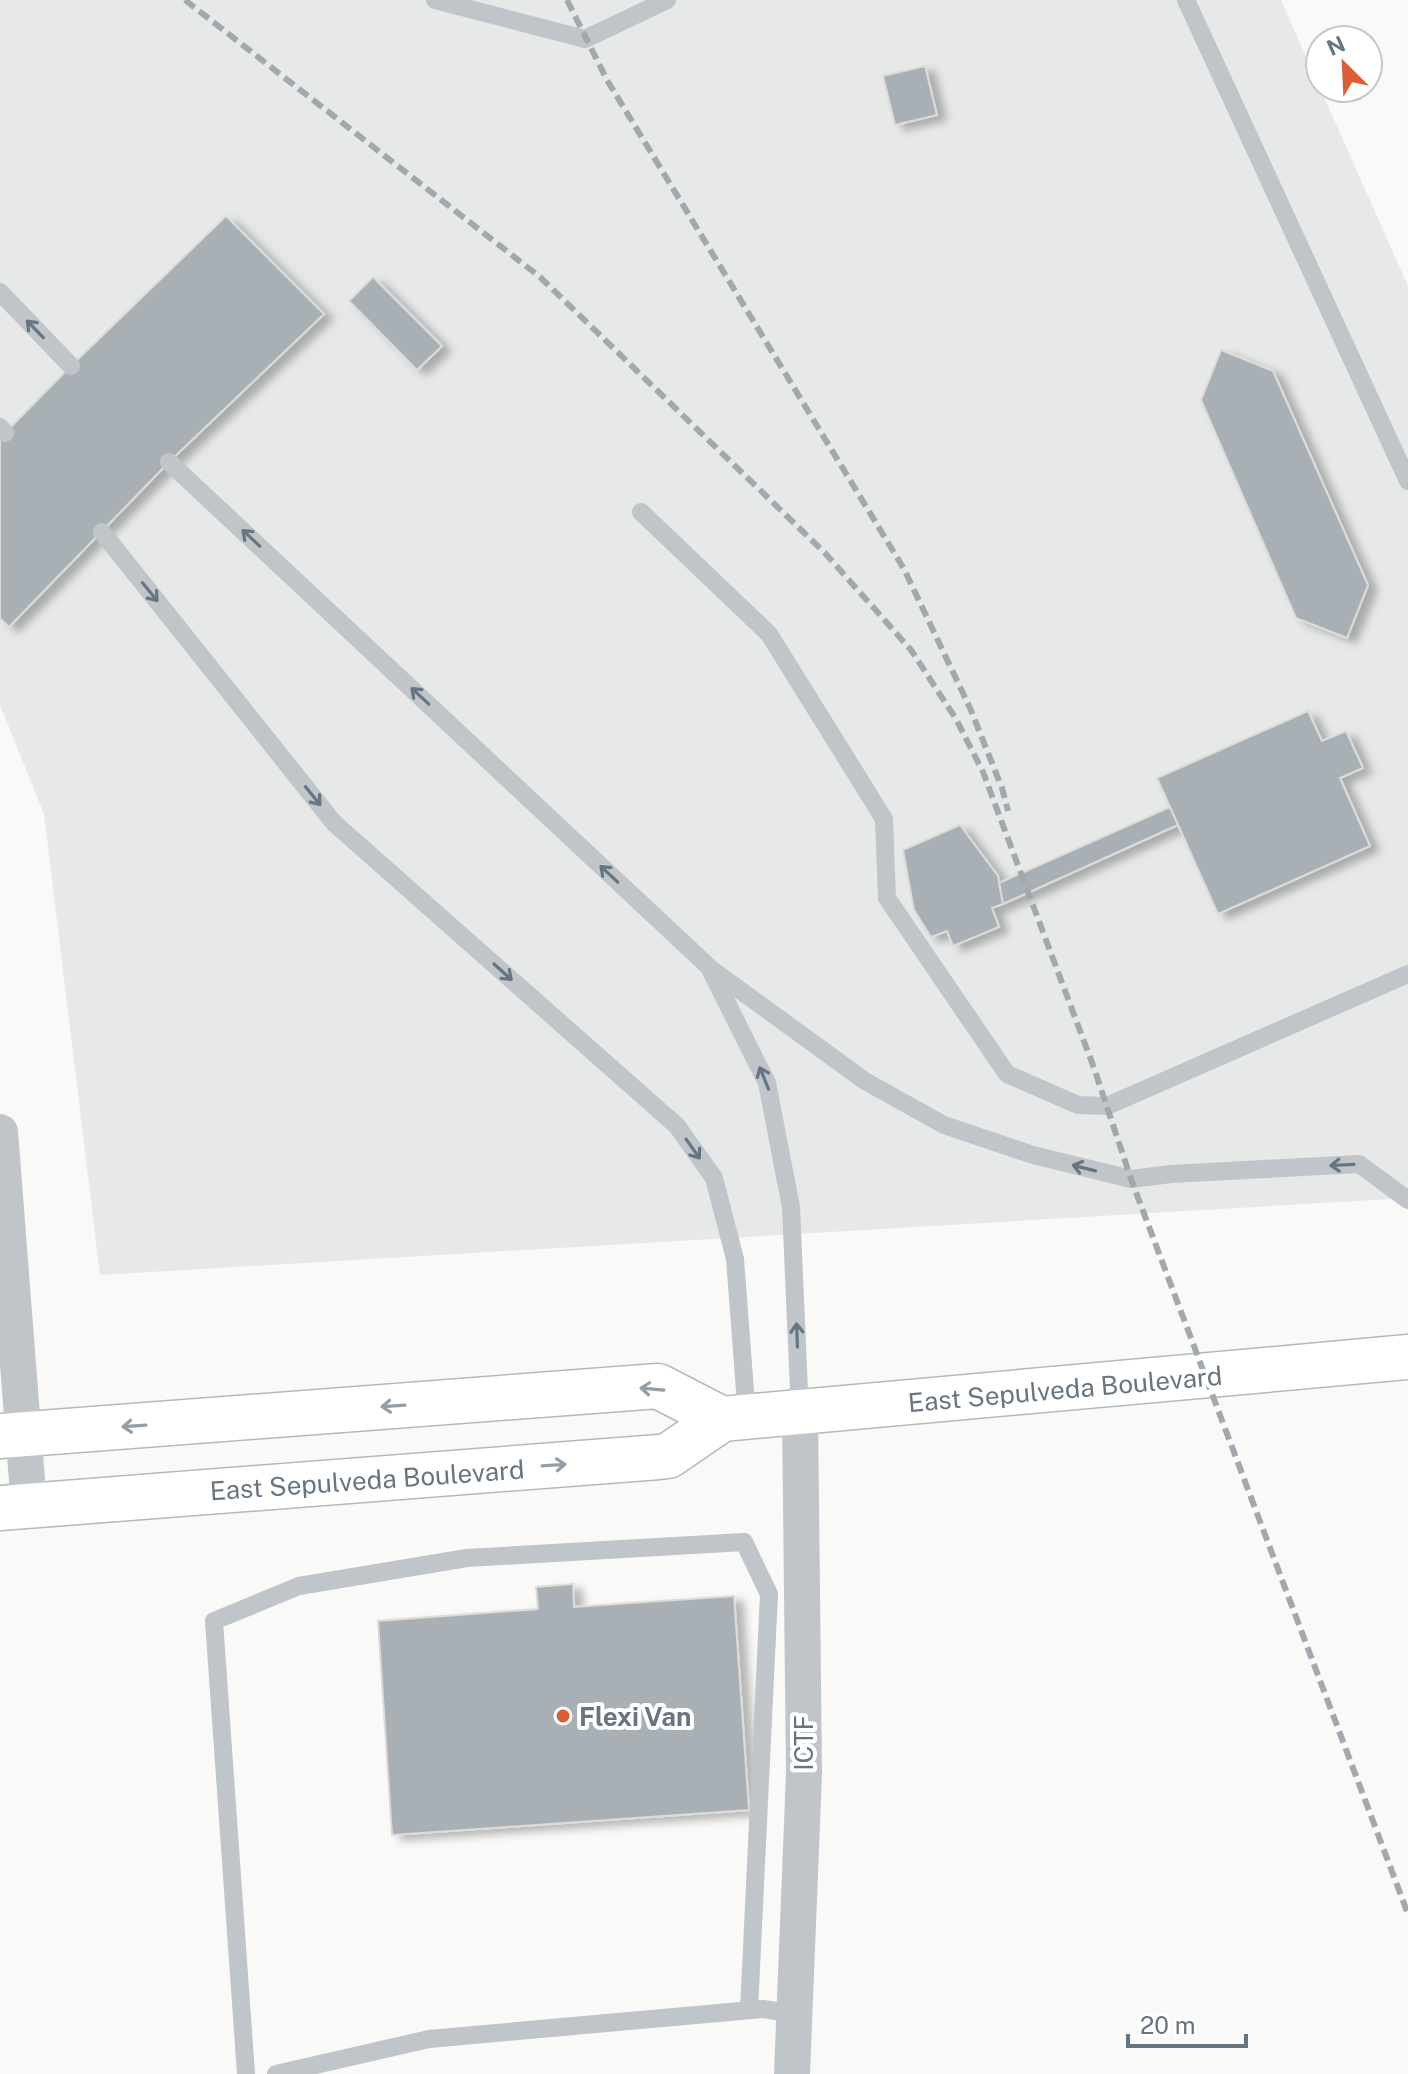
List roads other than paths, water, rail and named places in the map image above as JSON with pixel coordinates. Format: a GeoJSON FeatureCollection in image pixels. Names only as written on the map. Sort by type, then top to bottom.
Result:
{"type":"FeatureCollection","features":[{"type":"Feature","properties":{"kind":"main road","name":"East Sepulveda Boulevard"},"geometry":{"type":"LineString","coordinates":[[15,1507],[668,1456],[735,1418],[1408,1357]]}},
{"type":"Feature","properties":{"kind":"main road"},"geometry":{"type":"LineString","coordinates":[[12,1435],[658,1386],[735,1418]]}},
{"type":"Feature","properties":{"kind":"street"},"geometry":{"type":"LineString","coordinates":[[0,1132],[15,1507]]}},
{"type":"Feature","properties":{"kind":"street","name":"ICTF"},"geometry":{"type":"LineString","coordinates":[[792,2074],[804,1773],[800,1413]]}},
{"type":"Feature","properties":{"kind":"lane"},"geometry":{"type":"LineString","coordinates":[[435,0],[457,3],[585,39],[667,0]]}},
{"type":"Feature","properties":{"kind":"lane"},"geometry":{"type":"LineString","coordinates":[[1186,0],[1408,481]]}},
{"type":"Feature","properties":{"kind":"lane"},"geometry":{"type":"LineString","coordinates":[[0,292],[71,366]]}},
{"type":"Feature","properties":{"kind":"lane"},"geometry":{"type":"LineString","coordinates":[[169,462],[709,967],[865,1081],[944,1125],[1033,1155],[1131,1179],[1359,1164],[1408,1200]]}},
{"type":"Feature","properties":{"kind":"lane"},"geometry":{"type":"LineString","coordinates":[[641,512],[769,634],[884,819],[887,898],[1007,1074],[1078,1105],[1107,1106],[1408,974]]}},
{"type":"Feature","properties":{"kind":"lane"},"geometry":{"type":"LineString","coordinates":[[102,532],[334,823],[677,1126],[714,1178],[735,1259],[735,1418]]}},
{"type":"Feature","properties":{"kind":"lane"},"geometry":{"type":"LineString","coordinates":[[709,967],[767,1083],[791,1207],[800,1413]]}},
{"type":"Feature","properties":{"kind":"lane"},"geometry":{"type":"LineString","coordinates":[[246,2074],[214,1621],[299,1586],[467,1558],[744,1542],[769,1594],[749,2010]]}},
{"type":"Feature","properties":{"kind":"lane"},"geometry":{"type":"LineString","coordinates":[[276,2074],[304,2071],[429,2039],[763,2009],[795,2014]]}},
{"type":"Feature","properties":{"kind":"railway"},"geometry":{"type":"LineString","coordinates":[[185,0],[540,277],[825,553],[911,650],[956,719],[983,772],[1094,1068],[1131,1179],[1408,1914]]}},
{"type":"Feature","properties":{"kind":"railway"},"geometry":{"type":"LineString","coordinates":[[567,0],[607,80],[904,569],[970,708],[1008,811]]}},
{"type":"Feature","properties":{"kind":"place","name":"Flexi Van"},"geometry":{"type":"Point","coordinates":[563,1716]}}]}
